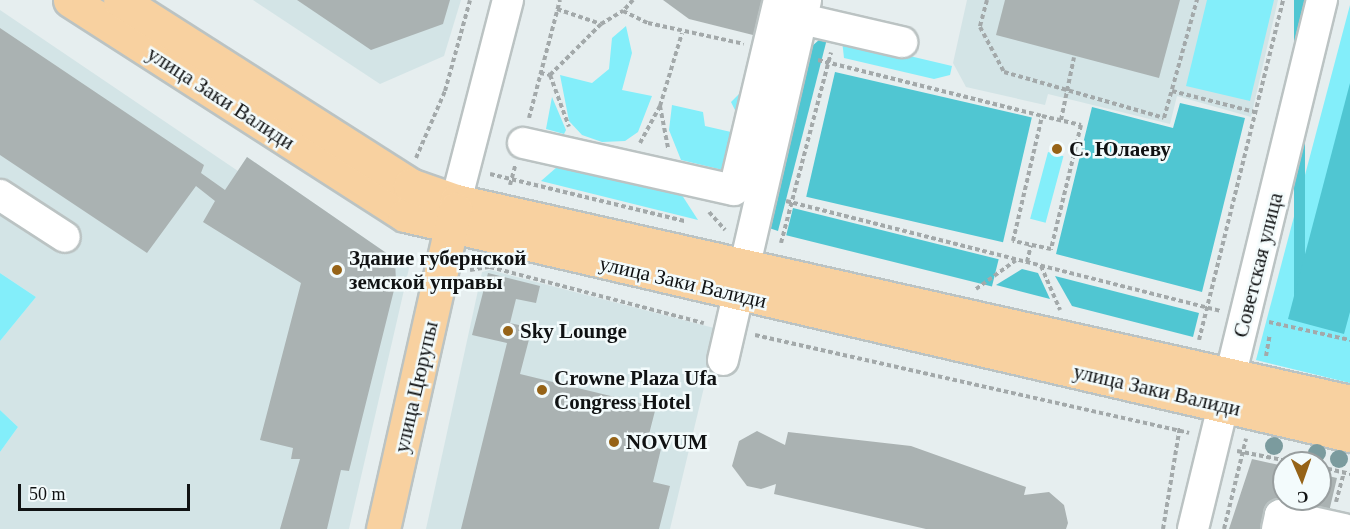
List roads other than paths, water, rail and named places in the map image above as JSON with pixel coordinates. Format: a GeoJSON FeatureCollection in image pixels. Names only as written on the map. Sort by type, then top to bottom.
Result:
{"type":"FeatureCollection","features":[{"type":"Feature","properties":{"kind":"main road","name":"улица Заки Валиди"},"geometry":{"type":"LineString","coordinates":[[70,0],[405,215],[454,215],[745,265],[1350,402]]}},
{"type":"Feature","properties":{"kind":"main road","name":"улица Заки Валиди"},"geometry":{"type":"LineString","coordinates":[[120,0],[454,215]]}},
{"type":"Feature","properties":{"kind":"main road","name":"улица Цюрупы"},"geometry":{"type":"LineString","coordinates":[[383,529],[454,215]]}},
{"type":"Feature","properties":{"kind":"main road","name":"улица Заки Валиди"},"geometry":{"type":"LineString","coordinates":[[745,265],[1223,405],[1350,435]]}},
{"type":"Feature","properties":{"kind":"street","name":"улица Цюрупы"},"geometry":{"type":"LineString","coordinates":[[454,215],[460,168],[508,0]]}},
{"type":"Feature","properties":{"kind":"street"},"geometry":{"type":"LineString","coordinates":[[723,360],[761,196],[781,52],[779,0]]}},
{"type":"Feature","properties":{"kind":"street","name":"Советская улица"},"geometry":{"type":"LineString","coordinates":[[1193,529],[1322,0]]}},
{"type":"Feature","properties":{"kind":"street"},"geometry":{"type":"LineString","coordinates":[[523,143],[734,190],[781,52],[804,10],[837,27],[902,42]]}},
{"type":"Feature","properties":{"kind":"street"},"geometry":{"type":"LineString","coordinates":[[0,195],[65,237]]}},
{"type":"Feature","properties":{"kind":"street"},"geometry":{"type":"LineString","coordinates":[[1276,529],[1280,514],[1344,529]]}},
{"type":"Feature","properties":{"kind":"place","name":"С. Юлаеву"},"geometry":{"type":"Point","coordinates":[1057,149]}},
{"type":"Feature","properties":{"kind":"place","name":"Здание губернской земской управы"},"geometry":{"type":"Point","coordinates":[337,270]}},
{"type":"Feature","properties":{"kind":"place","name":"Sky Lounge"},"geometry":{"type":"Point","coordinates":[508,331]}},
{"type":"Feature","properties":{"kind":"place","name":"Crowne Plaza Ufa Congress Hotel"},"geometry":{"type":"Point","coordinates":[542,390]}},
{"type":"Feature","properties":{"kind":"place","name":"NOVUM"},"geometry":{"type":"Point","coordinates":[614,442]}}]}
